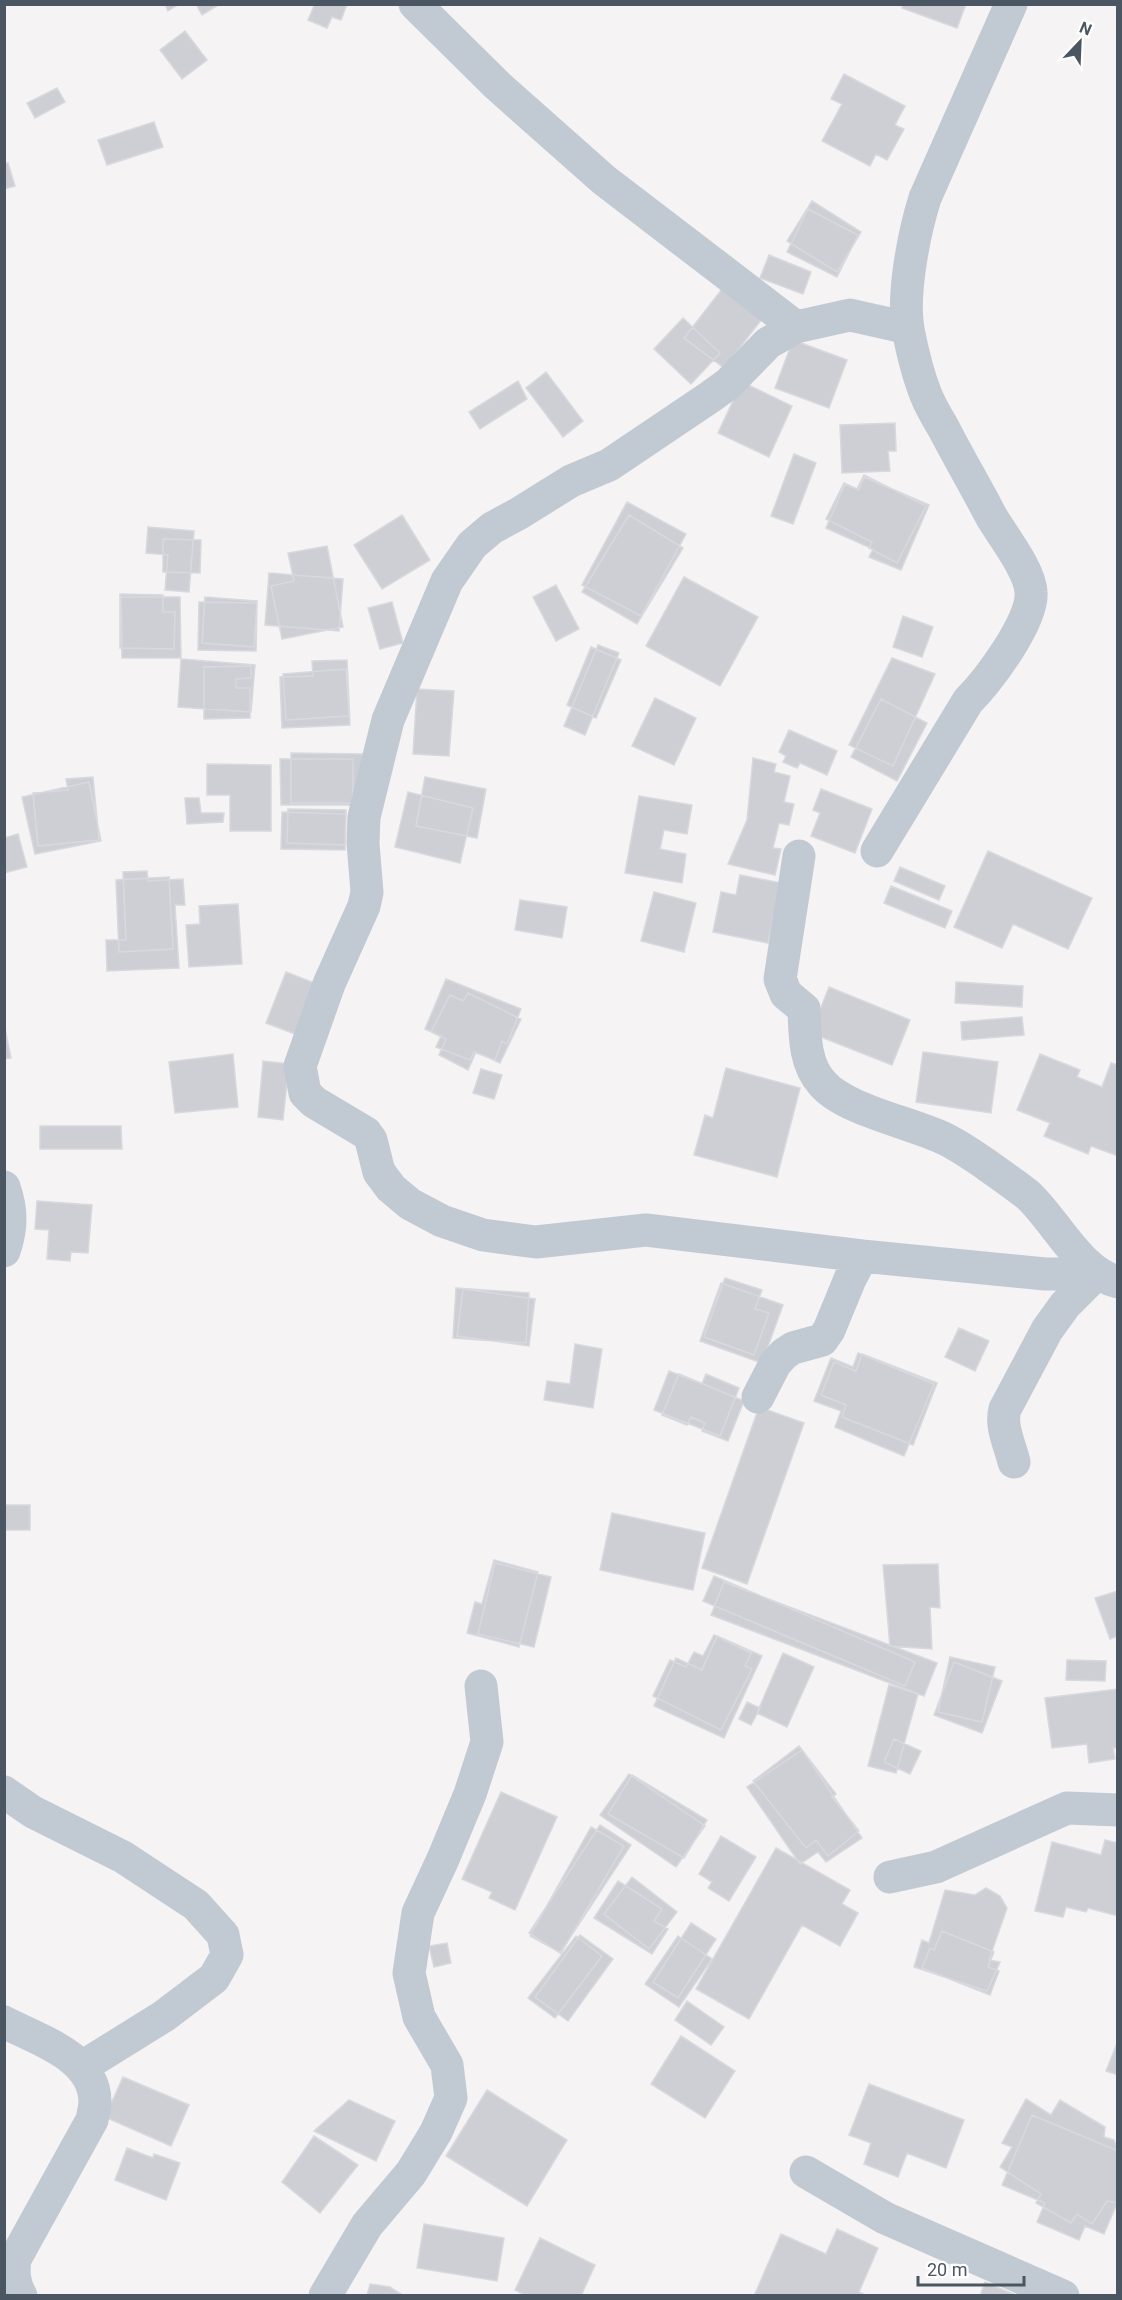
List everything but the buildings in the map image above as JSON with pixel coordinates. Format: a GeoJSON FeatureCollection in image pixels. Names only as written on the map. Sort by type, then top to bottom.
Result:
{"type":"FeatureCollection","features":[{"type":"Feature","properties":{"kind":"street"},"geometry":{"type":"LineString","coordinates":[[415,4],[498,86],[604,180],[796,327]]}},
{"type":"Feature","properties":{"kind":"street"},"geometry":{"type":"LineString","coordinates":[[877,851],[968,701],[982,686],[1019,631],[1028,610],[1032,592],[1010,546],[992,518],[927,397],[908,328],[908,281],[917,224],[925,198],[1011,4]]}},
{"type":"Feature","properties":{"kind":"street"},"geometry":{"type":"LineString","coordinates":[[908,328],[850,315],[796,327],[761,349],[729,384],[609,465],[571,481],[492,528],[472,545],[447,581],[388,720],[364,817],[363,843],[368,892],[364,906],[328,984],[300,1066],[305,1093],[314,1102],[366,1132],[371,1140],[379,1172],[391,1188],[411,1204],[442,1221],[483,1235],[536,1242],[646,1230],[862,1256],[1107,1278]]}},
{"type":"Feature","properties":{"kind":"street"},"geometry":{"type":"LineString","coordinates":[[799,856],[780,979],[786,994],[804,1010],[809,1061],[822,1083],[841,1097],[862,1107],[945,1139],[982,1162],[1029,1196],[1107,1278]]}},
{"type":"Feature","properties":{"kind":"street"},"geometry":{"type":"LineString","coordinates":[[4,1187],[11,1218],[10,1234],[4,1251]]}},
{"type":"Feature","properties":{"kind":"street"},"geometry":{"type":"LineString","coordinates":[[758,1397],[775,1364],[784,1354],[793,1348],[822,1340],[829,1330],[849,1279],[862,1256]]}},
{"type":"Feature","properties":{"kind":"street"},"geometry":{"type":"LineString","coordinates":[[1014,1462],[1004,1425],[1005,1408],[1047,1330],[1065,1305],[1107,1278]]}},
{"type":"Feature","properties":{"kind":"street"},"geometry":{"type":"LineString","coordinates":[[325,2295],[367,2225],[411,2173],[436,2132],[451,2098],[447,2065],[419,2017],[409,1973],[418,1912],[443,1860],[470,1794],[486,1742],[481,1686]]}},
{"type":"Feature","properties":{"kind":"street"},"geometry":{"type":"LineString","coordinates":[[4,1792],[33,1812],[123,1857],[196,1905],[223,1935],[227,1955],[214,1978],[164,2016],[82,2067]]}},
{"type":"Feature","properties":{"kind":"street"},"geometry":{"type":"LineString","coordinates":[[890,1877],[936,1867],[1067,1808],[1118,1810]]}},
{"type":"Feature","properties":{"kind":"street"},"geometry":{"type":"LineString","coordinates":[[4,2022],[67,2055],[82,2067],[92,2083],[95,2101],[92,2120],[10,2255],[15,2294]]}},
{"type":"Feature","properties":{"kind":"street"},"geometry":{"type":"LineString","coordinates":[[807,2172],[885,2218],[1063,2295]]}}]}
